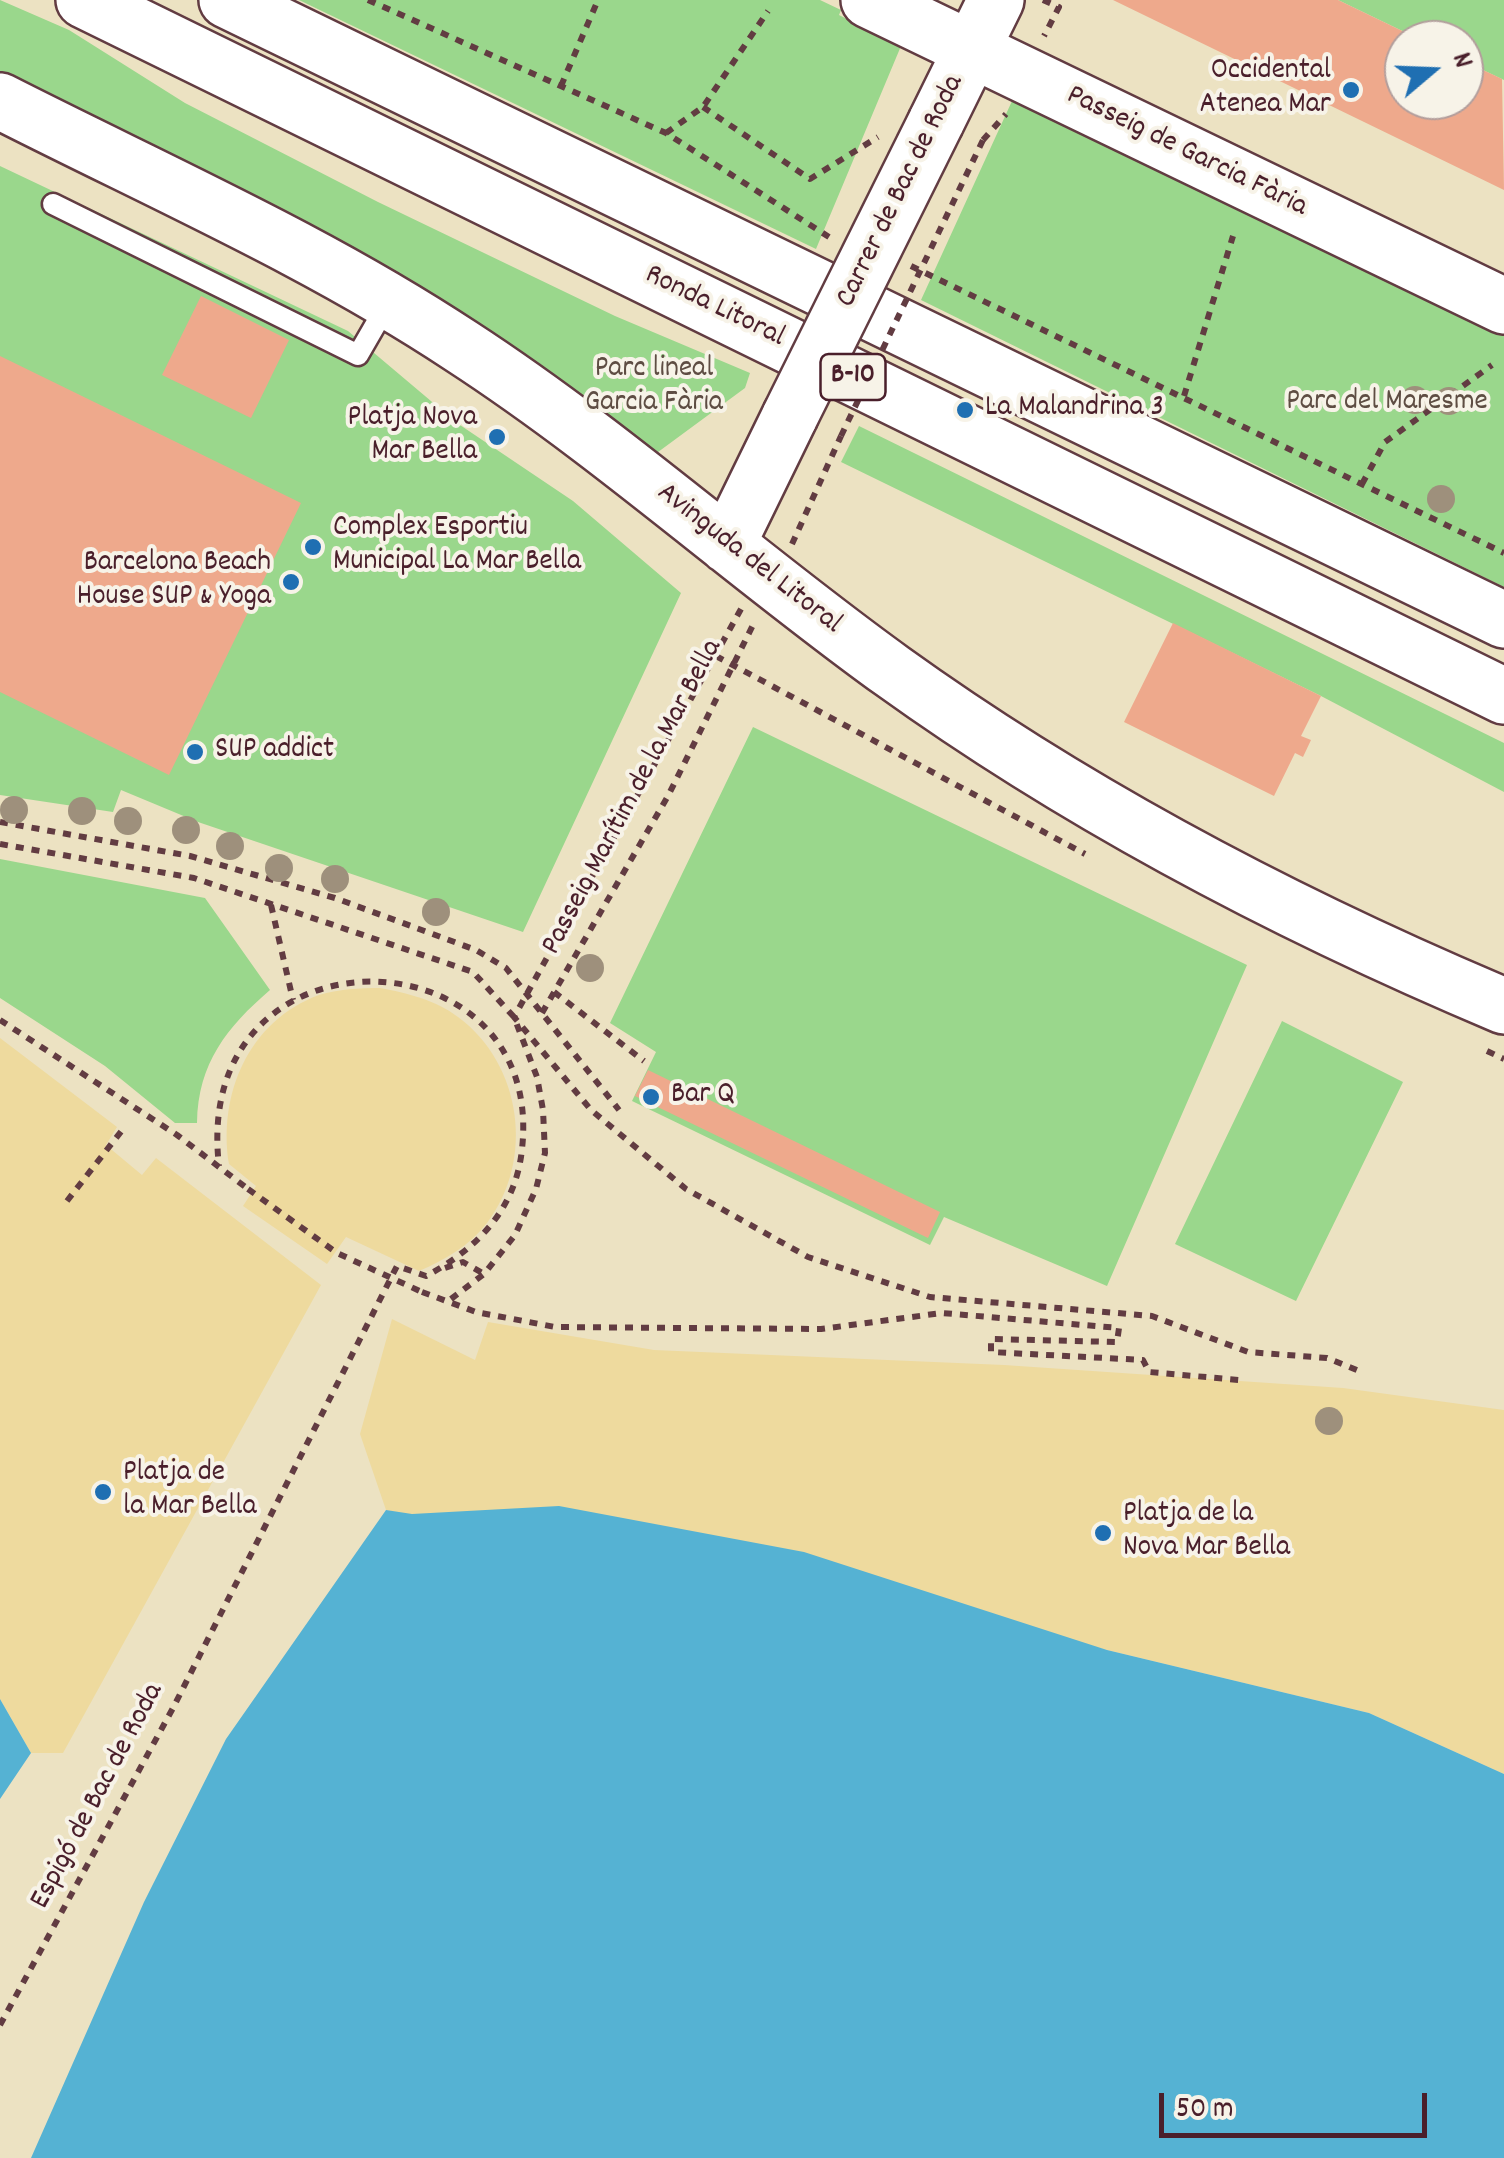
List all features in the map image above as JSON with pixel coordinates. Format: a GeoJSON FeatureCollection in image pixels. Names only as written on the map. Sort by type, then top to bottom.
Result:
{"type":"FeatureCollection","features":[{"type":"Feature","properties":{"kind":"main road","name":"Ronda Litoral"},"geometry":{"type":"LineString","coordinates":[[84,0],[1504,696]]}},
{"type":"Feature","properties":{"kind":"main road","name":"B-10"},"geometry":{"type":"LineString","coordinates":[[227,0],[1504,620]]}},
{"type":"Feature","properties":{"kind":"main road","name":"Passeig de Garcia Fària"},"geometry":{"type":"LineString","coordinates":[[869,0],[1504,306]]}},
{"type":"Feature","properties":{"kind":"main road","name":"Carrer de Bac de Roda"},"geometry":{"type":"LineString","coordinates":[[727,544],[935,131],[996,0]]}},
{"type":"Feature","properties":{"kind":"main road","name":"Avinguda del Litoral"},"geometry":{"type":"LineString","coordinates":[[0,101],[389,301],[533,395],[655,486],[773,584],[897,675],[1069,786],[1265,897],[1504,1006]]}},
{"type":"Feature","properties":{"kind":"lane"},"geometry":{"type":"LineString","coordinates":[[52,204],[358,355],[389,301]]}},
{"type":"Feature","properties":{"kind":"path"},"geometry":{"type":"LineString","coordinates":[[561,86],[598,0]]}},
{"type":"Feature","properties":{"kind":"path"},"geometry":{"type":"LineString","coordinates":[[1036,52],[1059,7],[1044,0]]}},
{"type":"Feature","properties":{"kind":"path"},"geometry":{"type":"LineString","coordinates":[[374,1],[666,134],[832,238]]}},
{"type":"Feature","properties":{"kind":"path"},"geometry":{"type":"LineString","coordinates":[[666,134],[703,107],[768,11]]}},
{"type":"Feature","properties":{"kind":"path","name":"Carrer de Bac de Roda"},"geometry":{"type":"LineString","coordinates":[[785,561],[920,271],[935,131],[1002,120],[1012,101]]}},
{"type":"Feature","properties":{"kind":"path"},"geometry":{"type":"LineString","coordinates":[[703,107],[810,179],[935,131]]}},
{"type":"Feature","properties":{"kind":"path"},"geometry":{"type":"LineString","coordinates":[[1184,396],[1233,236]]}},
{"type":"Feature","properties":{"kind":"path"},"geometry":{"type":"LineString","coordinates":[[910,266],[1504,553]]}},
{"type":"Feature","properties":{"kind":"path"},"geometry":{"type":"LineString","coordinates":[[1362,484],[1386,442],[1492,364]]}},
{"type":"Feature","properties":{"kind":"path","name":"Passeig Marítim de la Mar Bella"},"geometry":{"type":"LineString","coordinates":[[514,1018],[743,606]]}},
{"type":"Feature","properties":{"kind":"path","name":"Passeig Marítim de la Mar Bella"},"geometry":{"type":"LineString","coordinates":[[542,1013],[668,796],[756,619]]}},
{"type":"Feature","properties":{"kind":"path"},"geometry":{"type":"LineString","coordinates":[[716,656],[773,687]]}},
{"type":"Feature","properties":{"kind":"path","name":"Passeig Marítim de la Mar Bella"},"geometry":{"type":"LineString","coordinates":[[0,822],[190,856],[335,898],[476,950],[506,968],[618,1110]]}},
{"type":"Feature","properties":{"kind":"path"},"geometry":{"type":"LineString","coordinates":[[0,844],[194,878],[473,972],[591,1110],[686,1189],[808,1257],[930,1297],[1152,1316],[1248,1352],[1327,1358],[1364,1373]]}},
{"type":"Feature","properties":{"kind":"path"},"geometry":{"type":"LineString","coordinates":[[270,904],[293,1000]]}},
{"type":"Feature","properties":{"kind":"path"},"geometry":{"type":"LineString","coordinates":[[218,1166],[216,1128],[222,1090],[230,1071],[262,1024],[293,1000],[330,985],[372,980],[412,985],[440,996],[467,1013],[496,1042],[511,1069],[526,1118],[521,1158],[508,1199],[488,1232],[426,1276]]}},
{"type":"Feature","properties":{"kind":"path"},"geometry":{"type":"LineString","coordinates":[[554,992],[644,1062]]}},
{"type":"Feature","properties":{"kind":"path"},"geometry":{"type":"LineString","coordinates":[[447,1302],[484,1274],[516,1235],[536,1189],[545,1152],[537,1077],[514,1018]]}},
{"type":"Feature","properties":{"kind":"path"},"geometry":{"type":"LineString","coordinates":[[0,1020],[338,1252],[422,1292],[476,1312],[555,1327],[821,1329],[942,1313],[1119,1328],[1118,1342],[991,1338],[991,1352],[1142,1360],[1149,1372],[1240,1380]]}},
{"type":"Feature","properties":{"kind":"path"},"geometry":{"type":"LineString","coordinates":[[67,1201],[124,1129]]}},
{"type":"Feature","properties":{"kind":"path"},"geometry":{"type":"LineString","coordinates":[[426,1276],[463,1262],[484,1274]]}},
{"type":"Feature","properties":{"kind":"path","name":"Espigó de Bac de Roda"},"geometry":{"type":"LineString","coordinates":[[0,2025],[173,1708],[397,1266],[426,1276]]}},
{"type":"Feature","properties":{"kind":"green space","name":"Parc lineal Garcia Fària"},"geometry":{"type":"Polygon","coordinates":[[[0,0],[69,30],[185,103],[378,202],[615,316],[750,373],[745,388],[654,455],[410,281],[0,76],[0,0]]]}},
{"type":"Feature","properties":{"kind":"green space"},"geometry":{"type":"Polygon","coordinates":[[[299,0],[820,0],[841,10],[839,15],[901,46],[816,249],[299,0]]]}},
{"type":"Feature","properties":{"kind":"green space"},"geometry":{"type":"Polygon","coordinates":[[[1338,0],[1504,0],[1504,80],[1484,70],[1484,20],[1384,22],[1338,0]]]}},
{"type":"Feature","properties":{"kind":"green space","name":"Parc del Maresme"},"geometry":{"type":"Polygon","coordinates":[[[1012,101],[1061,125],[1064,120],[1504,336],[1504,587],[921,300],[1012,101]]]}},
{"type":"Feature","properties":{"kind":"green space","name":"Complex Esportiu Municipal La Mar Bella"},"geometry":{"type":"Polygon","coordinates":[[[0,166],[348,331],[457,423],[573,501],[681,593],[523,932],[198,822],[121,790],[113,812],[0,795],[0,166]]]}},
{"type":"Feature","properties":{"kind":"green space"},"geometry":{"type":"Polygon","coordinates":[[[859,426],[1504,743],[1504,792],[1321,696],[841,462],[859,426]]]}},
{"type":"Feature","properties":{"kind":"green space"},"geometry":{"type":"Polygon","coordinates":[[[753,727],[1247,965],[1107,1286],[944,1217],[930,1245],[632,1101],[656,1052],[610,1023],[753,727]]]}},
{"type":"Feature","properties":{"kind":"green space"},"geometry":{"type":"Polygon","coordinates":[[[0,859],[205,898],[270,990],[228,1033],[209,1064],[197,1123],[175,1123],[105,1066],[0,998],[0,859]]]}},
{"type":"Feature","properties":{"kind":"green space"},"geometry":{"type":"Polygon","coordinates":[[[1282,1021],[1403,1082],[1296,1301],[1175,1244],[1282,1021]]]}},
{"type":"Feature","properties":{"kind":"sand"},"geometry":{"type":"Polygon","coordinates":[[[380,988],[440,1006],[480,1037],[508,1086],[514,1114],[516,1143],[512,1171],[487,1223],[456,1252],[419,1271],[346,1237],[327,1264],[243,1206],[256,1186],[229,1164],[228,1112],[243,1063],[256,1042],[294,1007],[319,995],[380,988]]]}},
{"type":"Feature","properties":{"kind":"sand","name":"Platja de la Mar Bella"},"geometry":{"type":"Polygon","coordinates":[[[0,1038],[117,1127],[106,1145],[142,1175],[156,1158],[321,1285],[63,1753],[31,1753],[0,1699],[0,1038]]]}},
{"type":"Feature","properties":{"kind":"sand","name":"Platja de la Nova Mar Bella"},"geometry":{"type":"Polygon","coordinates":[[[392,1319],[475,1360],[488,1322],[654,1350],[1004,1365],[1343,1388],[1504,1410],[1504,1774],[1369,1713],[1107,1650],[386,1510],[360,1434],[392,1319]]]}},
{"type":"Feature","properties":{"kind":"water"},"geometry":{"type":"Polygon","coordinates":[[[559,1506],[804,1552],[1107,1650],[1369,1713],[1504,1774],[1504,2158],[31,2158],[144,1902],[226,1739],[386,1510],[412,1514],[559,1506]]]}},
{"type":"Feature","properties":{"kind":"water"},"geometry":{"type":"Polygon","coordinates":[[[0,1699],[31,1753],[0,1799],[0,1699]]]}},
{"type":"Feature","properties":{"kind":"building","name":"Occidental Atenea Mar"},"geometry":{"type":"Polygon","coordinates":[[[1113,0],[1338,0],[1384,22],[1384,120],[1484,120],[1484,70],[1502,79],[1504,190],[1113,0]]]}},
{"type":"Feature","properties":{"kind":"building"},"geometry":{"type":"Polygon","coordinates":[[[201,296],[289,340],[251,418],[162,375],[201,296]]]}},
{"type":"Feature","properties":{"kind":"building"},"geometry":{"type":"Polygon","coordinates":[[[0,356],[301,503],[169,775],[0,692],[0,356]]]}},
{"type":"Feature","properties":{"kind":"building"},"geometry":{"type":"Polygon","coordinates":[[[1173,623],[1321,696],[1301,736],[1311,740],[1303,757],[1295,753],[1274,796],[1124,722],[1173,623]]]}},
{"type":"Feature","properties":{"kind":"building"},"geometry":{"type":"Polygon","coordinates":[[[648,1070],[940,1212],[928,1238],[635,1096],[648,1070]]]}},
{"type":"Feature","properties":{"kind":"place","name":"Occidental Atenea Mar"},"geometry":{"type":"Point","coordinates":[1351,90]}},
{"type":"Feature","properties":{"kind":"place","name":"La Malandrina 3"},"geometry":{"type":"Point","coordinates":[965,410]}},
{"type":"Feature","properties":{"kind":"place","name":"Platja Nova Mar Bella"},"geometry":{"type":"Point","coordinates":[497,437]}},
{"type":"Feature","properties":{"kind":"place","name":"Complex Esportiu Municipal La Mar Bella"},"geometry":{"type":"Point","coordinates":[313,547]}},
{"type":"Feature","properties":{"kind":"place","name":"Barcelona Beach House SUP & Yoga"},"geometry":{"type":"Point","coordinates":[291,582]}},
{"type":"Feature","properties":{"kind":"place","name":"SUP addict"},"geometry":{"type":"Point","coordinates":[195,752]}},
{"type":"Feature","properties":{"kind":"place","name":"Bar Q"},"geometry":{"type":"Point","coordinates":[651,1097]}},
{"type":"Feature","properties":{"kind":"place","name":"Platja de la Mar Bella"},"geometry":{"type":"Point","coordinates":[103,1492]}},
{"type":"Feature","properties":{"kind":"place","name":"Platja de la Nova Mar Bella"},"geometry":{"type":"Point","coordinates":[1103,1533]}}]}
